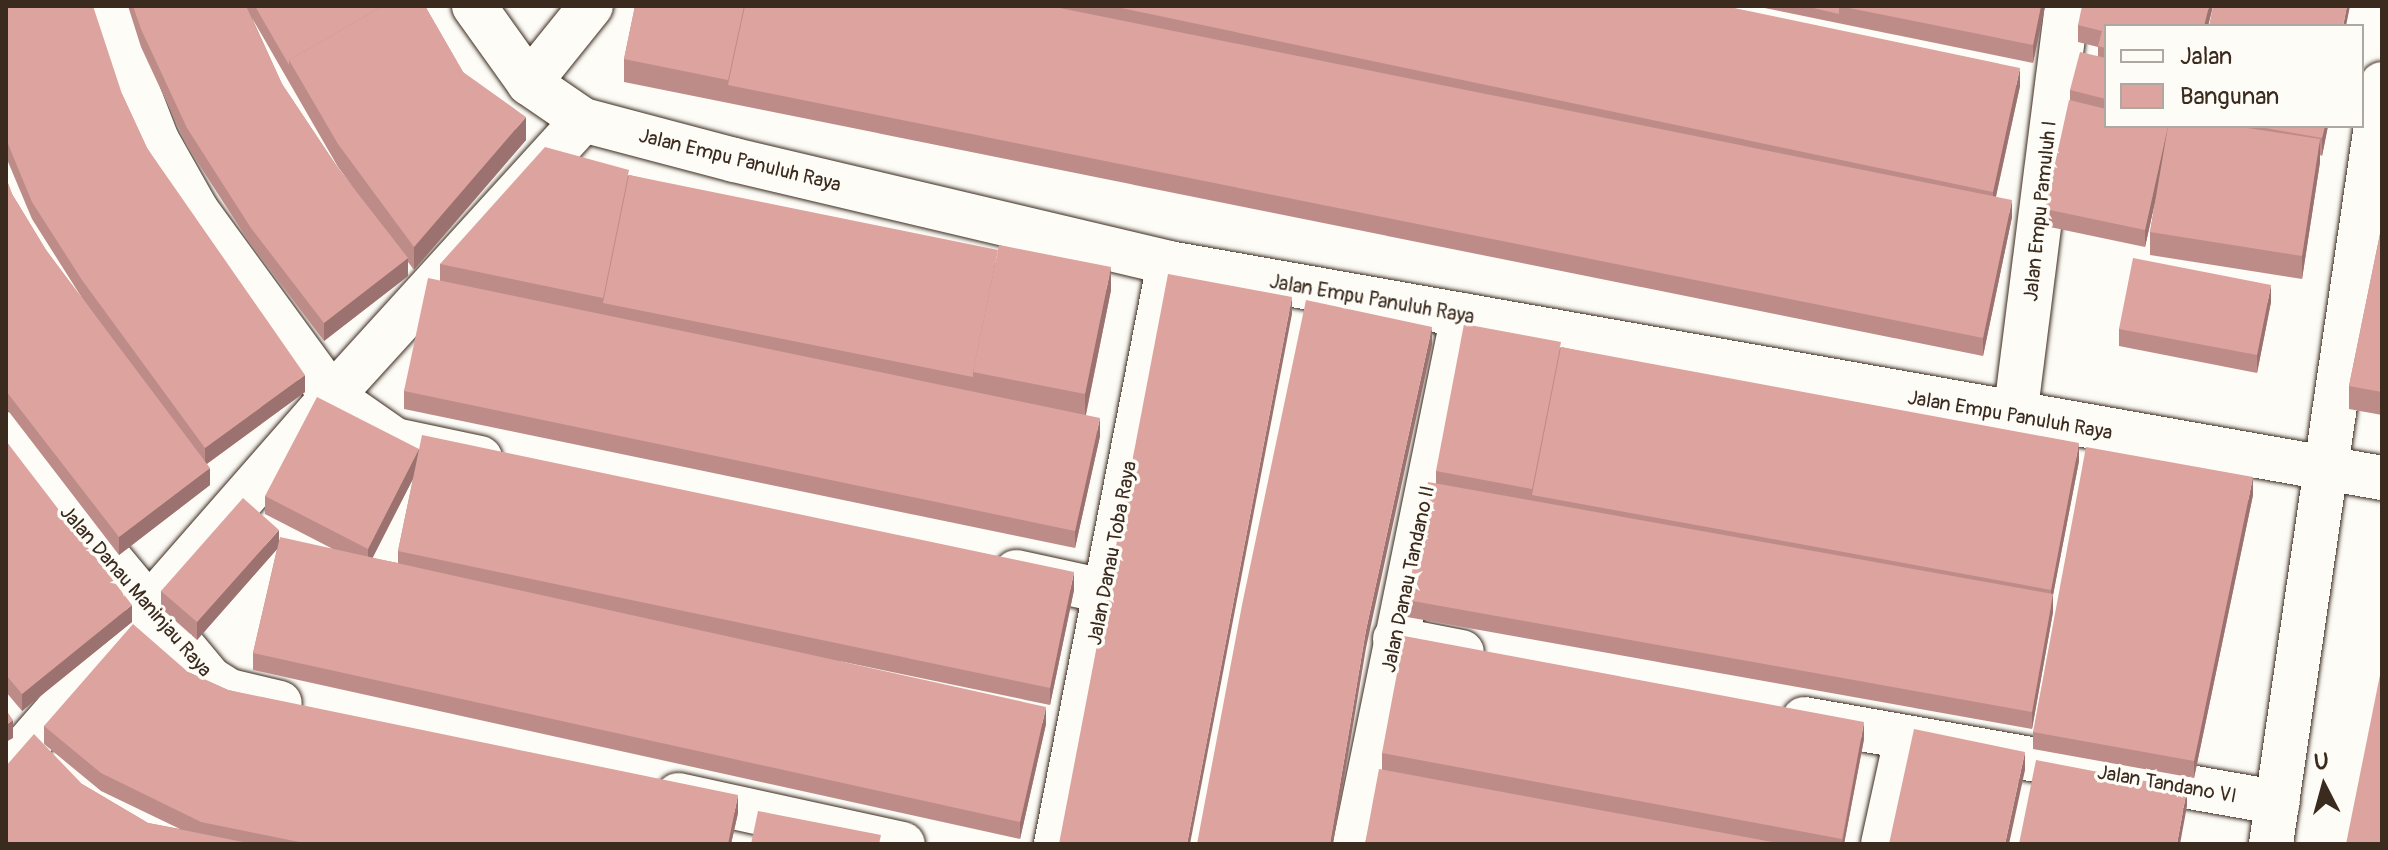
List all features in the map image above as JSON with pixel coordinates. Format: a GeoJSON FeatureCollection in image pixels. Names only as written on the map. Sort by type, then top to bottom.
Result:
{"type":"FeatureCollection","features":[{"type":"Feature","properties":{"kind":"street"},"geometry":{"type":"LineString","coordinates":[[105,6],[157,140],[197,211],[332,396],[395,440],[518,466]]}},
{"type":"Feature","properties":{"kind":"street","name":"Jalan Empu Panuluh Raya"},"geometry":{"type":"LineString","coordinates":[[474,6],[529,83],[583,120],[1169,263],[2015,417],[2382,478]]}},
{"type":"Feature","properties":{"kind":"street"},"geometry":{"type":"LineString","coordinates":[[529,83],[591,6]]}},
{"type":"Feature","properties":{"kind":"street","name":"Jalan Empu Pamuluh I"},"geometry":{"type":"LineString","coordinates":[[2015,417],[2039,80],[2067,6]]}},
{"type":"Feature","properties":{"kind":"street"},"geometry":{"type":"LineString","coordinates":[[2274,824],[2381,99]]}},
{"type":"Feature","properties":{"kind":"street"},"geometry":{"type":"LineString","coordinates":[[6,769],[332,396],[583,120]]}},
{"type":"Feature","properties":{"kind":"street","name":"Jalan Danau Toba Raya"},"geometry":{"type":"LineString","coordinates":[[1056,844],[1169,263]]}},
{"type":"Feature","properties":{"kind":"street","name":"Jalan Danau Tandano II"},"geometry":{"type":"LineString","coordinates":[[1355,844],[1463,315]]}},
{"type":"Feature","properties":{"kind":"street","name":"Jalan Danau Maninjau Raya"},"geometry":{"type":"LineString","coordinates":[[6,434],[210,679],[229,691],[327,714]]}},
{"type":"Feature","properties":{"kind":"street"},"geometry":{"type":"LineString","coordinates":[[981,565],[1104,591]]}},
{"type":"Feature","properties":{"kind":"street"},"geometry":{"type":"LineString","coordinates":[[1395,639],[1504,660]]}},
{"type":"Feature","properties":{"kind":"street","name":"Jalan Tandano VI"},"geometry":{"type":"LineString","coordinates":[[1767,711],[1906,739],[2274,824]]}},
{"type":"Feature","properties":{"kind":"street"},"geometry":{"type":"LineString","coordinates":[[1883,844],[1906,739]]}},
{"type":"Feature","properties":{"kind":"street"},"geometry":{"type":"LineString","coordinates":[[635,785],[755,829],[903,844]]}},
{"type":"Feature","properties":{"kind":"building"},"geometry":{"type":"Polygon","coordinates":[[[6,6],[93,6],[122,94],[147,148],[305,375],[205,448],[82,280],[32,202],[6,139],[6,6]]]}},
{"type":"Feature","properties":{"kind":"building"},"geometry":{"type":"Polygon","coordinates":[[[133,6],[246,6],[282,84],[338,168],[408,258],[324,323],[251,228],[187,128],[133,6]]]}},
{"type":"Feature","properties":{"kind":"building"},"geometry":{"type":"Polygon","coordinates":[[[255,6],[383,6],[289,60],[289,65],[255,6]]]}},
{"type":"Feature","properties":{"kind":"building"},"geometry":{"type":"Polygon","coordinates":[[[383,6],[425,6],[463,72],[526,117],[414,247],[338,144],[289,60],[383,6]]]}},
{"type":"Feature","properties":{"kind":"building"},"geometry":{"type":"Polygon","coordinates":[[[635,6],[744,6],[728,80],[624,59],[635,6]]]}},
{"type":"Feature","properties":{"kind":"building"},"geometry":{"type":"Polygon","coordinates":[[[745,6],[1050,6],[2012,200],[1983,338],[728,85],[745,6]]]}},
{"type":"Feature","properties":{"kind":"building"},"geometry":{"type":"Polygon","coordinates":[[[1112,6],[1725,6],[2020,68],[1993,192],[1112,6]]]}},
{"type":"Feature","properties":{"kind":"building"},"geometry":{"type":"Polygon","coordinates":[[[1805,6],[1839,6],[1839,14],[1805,6]]]}},
{"type":"Feature","properties":{"kind":"building"},"geometry":{"type":"Polygon","coordinates":[[[1839,6],[2041,6],[2033,45],[1839,6]]]}},
{"type":"Feature","properties":{"kind":"building"},"geometry":{"type":"Polygon","coordinates":[[[2082,6],[2209,6],[2204,24],[2104,24],[2104,48],[2098,46],[2102,31],[2078,25],[2082,6]]]}},
{"type":"Feature","properties":{"kind":"building"},"geometry":{"type":"Polygon","coordinates":[[[2213,6],[2347,6],[2343,24],[2209,24],[2213,6]]]}},
{"type":"Feature","properties":{"kind":"building"},"geometry":{"type":"Polygon","coordinates":[[[2080,52],[2104,58],[2104,98],[2070,90],[2080,52]]]}},
{"type":"Feature","properties":{"kind":"building"},"geometry":{"type":"Polygon","coordinates":[[[2069,100],[2104,109],[2104,128],[2168,128],[2145,230],[2045,209],[2069,100]]]}},
{"type":"Feature","properties":{"kind":"building"},"geometry":{"type":"Polygon","coordinates":[[[2168,128],[2247,128],[2320,139],[2302,256],[2150,232],[2168,128]]]}},
{"type":"Feature","properties":{"kind":"building"},"geometry":{"type":"Polygon","coordinates":[[[2265,128],[2324,128],[2322,138],[2265,128]]]}},
{"type":"Feature","properties":{"kind":"building"},"geometry":{"type":"Polygon","coordinates":[[[545,147],[629,170],[603,298],[440,264],[545,147]]]}},
{"type":"Feature","properties":{"kind":"building"},"geometry":{"type":"Polygon","coordinates":[[[629,175],[998,250],[973,377],[603,303],[629,175]]]}},
{"type":"Feature","properties":{"kind":"building"},"geometry":{"type":"Polygon","coordinates":[[[6,178],[12,194],[46,250],[210,468],[119,537],[6,391],[6,178]]]}},
{"type":"Feature","properties":{"kind":"building"},"geometry":{"type":"Polygon","coordinates":[[[2382,224],[2382,392],[2349,386],[2382,224]]]}},
{"type":"Feature","properties":{"kind":"building"},"geometry":{"type":"Polygon","coordinates":[[[999,245],[1111,267],[1085,394],[973,372],[999,245]]]}},
{"type":"Feature","properties":{"kind":"building"},"geometry":{"type":"Polygon","coordinates":[[[2133,258],[2271,285],[2257,355],[2119,329],[2133,258]]]}},
{"type":"Feature","properties":{"kind":"building"},"geometry":{"type":"Polygon","coordinates":[[[1168,274],[1292,297],[1187,844],[1059,844],[1168,274]]]}},
{"type":"Feature","properties":{"kind":"building"},"geometry":{"type":"Polygon","coordinates":[[[428,278],[1100,418],[1075,531],[404,391],[428,278]]]}},
{"type":"Feature","properties":{"kind":"building"},"geometry":{"type":"Polygon","coordinates":[[[1306,300],[1432,327],[1366,630],[1330,844],[1197,844],[1242,605],[1306,300]]]}},
{"type":"Feature","properties":{"kind":"building"},"geometry":{"type":"Polygon","coordinates":[[[1464,324],[1561,342],[1532,489],[1436,471],[1464,324]]]}},
{"type":"Feature","properties":{"kind":"building"},"geometry":{"type":"Polygon","coordinates":[[[1561,347],[2079,443],[2051,590],[1532,495],[1561,347]]]}},
{"type":"Feature","properties":{"kind":"building"},"geometry":{"type":"Polygon","coordinates":[[[317,397],[419,449],[368,549],[265,496],[317,397]]]}},
{"type":"Feature","properties":{"kind":"building"},"geometry":{"type":"Polygon","coordinates":[[[422,435],[1074,572],[1050,688],[398,551],[422,435]]]}},
{"type":"Feature","properties":{"kind":"building"},"geometry":{"type":"Polygon","coordinates":[[[6,441],[132,605],[22,694],[6,675],[6,441]]]}},
{"type":"Feature","properties":{"kind":"building"},"geometry":{"type":"Polygon","coordinates":[[[2086,447],[2253,477],[2194,761],[2033,732],[2086,447]]]}},
{"type":"Feature","properties":{"kind":"building"},"geometry":{"type":"Polygon","coordinates":[[[1428,482],[2053,594],[2032,712],[1407,600],[1428,482]]]}},
{"type":"Feature","properties":{"kind":"building"},"geometry":{"type":"Polygon","coordinates":[[[243,498],[279,530],[197,622],[161,591],[243,498]]]}},
{"type":"Feature","properties":{"kind":"building"},"geometry":{"type":"Polygon","coordinates":[[[280,537],[1046,707],[1020,822],[253,653],[280,537]]]}},
{"type":"Feature","properties":{"kind":"building"},"geometry":{"type":"Polygon","coordinates":[[[133,624],[188,672],[228,690],[738,795],[728,844],[309,844],[201,822],[101,773],[44,726],[133,624]]]}},
{"type":"Feature","properties":{"kind":"building"},"geometry":{"type":"Polygon","coordinates":[[[1404,636],[1864,722],[1842,839],[1382,753],[1404,636]]]}},
{"type":"Feature","properties":{"kind":"building"},"geometry":{"type":"Polygon","coordinates":[[[2382,665],[2382,844],[2346,844],[2382,665]]]}},
{"type":"Feature","properties":{"kind":"building"},"geometry":{"type":"Polygon","coordinates":[[[6,710],[13,720],[6,725],[6,710]]]}},
{"type":"Feature","properties":{"kind":"building"},"geometry":{"type":"Polygon","coordinates":[[[1914,729],[2025,752],[2005,844],[1889,844],[1914,729]]]}},
{"type":"Feature","properties":{"kind":"building"},"geometry":{"type":"Polygon","coordinates":[[[34,734],[82,784],[148,823],[253,844],[6,844],[6,766],[34,734]]]}},
{"type":"Feature","properties":{"kind":"building"},"geometry":{"type":"Polygon","coordinates":[[[2036,760],[2187,789],[2177,844],[2019,844],[2036,760]]]}},
{"type":"Feature","properties":{"kind":"building"},"geometry":{"type":"Polygon","coordinates":[[[1379,769],[1783,844],[1365,844],[1379,769]]]}},
{"type":"Feature","properties":{"kind":"building"},"geometry":{"type":"Polygon","coordinates":[[[758,811],[881,835],[879,844],[751,844],[758,811]]]}}]}
